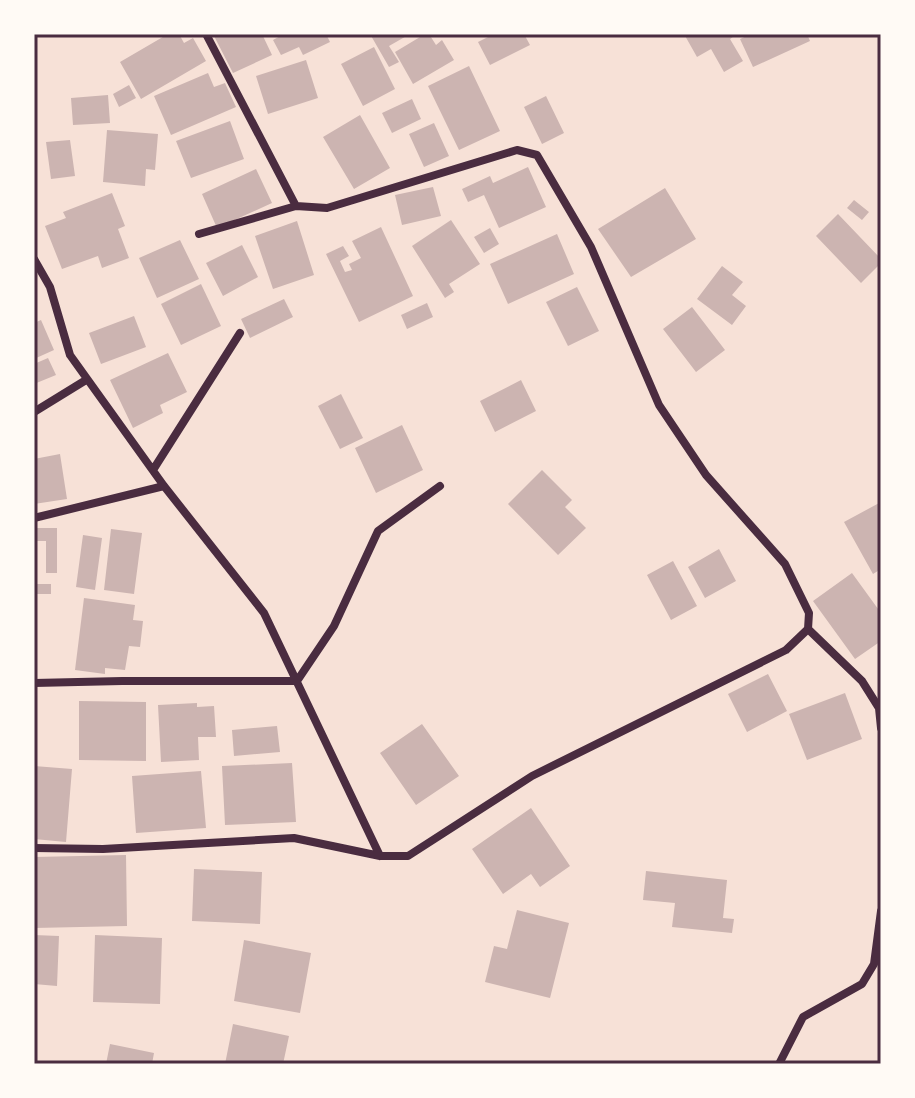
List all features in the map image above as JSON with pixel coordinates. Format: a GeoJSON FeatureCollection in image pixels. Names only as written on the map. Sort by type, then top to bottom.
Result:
{"type":"FeatureCollection","features":[{"type":"Feature","properties":{"kind":"street"},"geometry":{"type":"LineString","coordinates":[[206,34],[296,206]]}},
{"type":"Feature","properties":{"kind":"street"},"geometry":{"type":"LineString","coordinates":[[34,848],[103,849],[294,838],[380,856],[408,856],[532,776],[786,650],[808,629],[809,613],[785,564],[706,475],[659,405],[591,247],[537,155],[517,150],[327,208],[296,206],[199,234]]}},
{"type":"Feature","properties":{"kind":"street"},"geometry":{"type":"LineString","coordinates":[[34,259],[50,287],[70,355],[86,380],[264,613],[380,856]]}},
{"type":"Feature","properties":{"kind":"street"},"geometry":{"type":"LineString","coordinates":[[153,470],[240,333]]}},
{"type":"Feature","properties":{"kind":"street"},"geometry":{"type":"LineString","coordinates":[[34,412],[86,380]]}},
{"type":"Feature","properties":{"kind":"street"},"geometry":{"type":"LineString","coordinates":[[34,518],[164,486]]}},
{"type":"Feature","properties":{"kind":"street"},"geometry":{"type":"LineString","coordinates":[[297,681],[334,626],[378,531],[440,486]]}},
{"type":"Feature","properties":{"kind":"street"},"geometry":{"type":"LineString","coordinates":[[808,629],[862,681],[879,708],[881,728]]}},
{"type":"Feature","properties":{"kind":"street"},"geometry":{"type":"LineString","coordinates":[[34,683],[297,681]]}},
{"type":"Feature","properties":{"kind":"street"},"geometry":{"type":"LineString","coordinates":[[779,1064],[803,1017],[862,984],[874,964],[881,911]]}},
{"type":"Feature","properties":{"kind":"building"},"geometry":{"type":"Polygon","coordinates":[[[168,34],[179,34],[184,43],[193,38],[206,61],[141,99],[120,62],[168,34]]]}},
{"type":"Feature","properties":{"kind":"building"},"geometry":{"type":"Polygon","coordinates":[[[213,34],[262,34],[272,55],[233,73],[213,34]]]}},
{"type":"Feature","properties":{"kind":"building"},"geometry":{"type":"Polygon","coordinates":[[[284,34],[326,34],[330,42],[303,55],[299,47],[281,55],[273,40],[284,34]]]}},
{"type":"Feature","properties":{"kind":"building"},"geometry":{"type":"Polygon","coordinates":[[[370,34],[410,34],[389,46],[399,62],[389,67],[370,34]]]}},
{"type":"Feature","properties":{"kind":"building"},"geometry":{"type":"Polygon","coordinates":[[[429,34],[436,45],[442,40],[454,60],[413,84],[395,52],[429,34]]]}},
{"type":"Feature","properties":{"kind":"building"},"geometry":{"type":"Polygon","coordinates":[[[494,34],[524,34],[530,45],[490,65],[478,42],[494,34]]]}},
{"type":"Feature","properties":{"kind":"building"},"geometry":{"type":"Polygon","coordinates":[[[684,34],[737,34],[730,39],[743,61],[724,72],[711,49],[697,57],[684,34]]]}},
{"type":"Feature","properties":{"kind":"building"},"geometry":{"type":"Polygon","coordinates":[[[751,34],[807,34],[810,41],[753,67],[740,39],[751,34]]]}},
{"type":"Feature","properties":{"kind":"building"},"geometry":{"type":"Polygon","coordinates":[[[374,47],[395,89],[363,106],[341,64],[374,47]]]}},
{"type":"Feature","properties":{"kind":"building"},"geometry":{"type":"Polygon","coordinates":[[[306,60],[318,98],[268,114],[256,76],[306,60]]]}},
{"type":"Feature","properties":{"kind":"building"},"geometry":{"type":"Polygon","coordinates":[[[469,66],[500,131],[459,150],[428,86],[469,66]]]}},
{"type":"Feature","properties":{"kind":"building"},"geometry":{"type":"Polygon","coordinates":[[[208,73],[214,87],[225,83],[236,107],[171,135],[154,96],[208,73]]]}},
{"type":"Feature","properties":{"kind":"building"},"geometry":{"type":"Polygon","coordinates":[[[129,85],[136,98],[119,107],[113,94],[129,85]]]}},
{"type":"Feature","properties":{"kind":"building"},"geometry":{"type":"Polygon","coordinates":[[[108,95],[110,123],[73,125],[71,98],[108,95]]]}},
{"type":"Feature","properties":{"kind":"building"},"geometry":{"type":"Polygon","coordinates":[[[546,96],[564,133],[542,144],[524,107],[546,96]]]}},
{"type":"Feature","properties":{"kind":"building"},"geometry":{"type":"Polygon","coordinates":[[[412,99],[421,119],[392,133],[382,113],[412,99]]]}},
{"type":"Feature","properties":{"kind":"building"},"geometry":{"type":"Polygon","coordinates":[[[360,115],[390,168],[354,189],[323,137],[360,115]]]}},
{"type":"Feature","properties":{"kind":"building"},"geometry":{"type":"Polygon","coordinates":[[[230,121],[244,159],[191,178],[176,141],[230,121]]]}},
{"type":"Feature","properties":{"kind":"building"},"geometry":{"type":"Polygon","coordinates":[[[434,123],[449,156],[424,167],[409,134],[434,123]]]}},
{"type":"Feature","properties":{"kind":"building"},"geometry":{"type":"Polygon","coordinates":[[[107,130],[158,134],[155,170],[146,169],[145,186],[103,182],[107,130]]]}},
{"type":"Feature","properties":{"kind":"building"},"geometry":{"type":"Polygon","coordinates":[[[70,140],[75,176],[51,179],[46,142],[70,140]]]}},
{"type":"Feature","properties":{"kind":"building"},"geometry":{"type":"Polygon","coordinates":[[[528,167],[546,207],[499,228],[484,195],[468,202],[462,189],[490,176],[493,183],[528,167]]]}},
{"type":"Feature","properties":{"kind":"building"},"geometry":{"type":"Polygon","coordinates":[[[256,169],[272,203],[217,228],[202,194],[256,169]]]}},
{"type":"Feature","properties":{"kind":"building"},"geometry":{"type":"Polygon","coordinates":[[[433,187],[441,216],[402,225],[395,195],[433,187]]]}},
{"type":"Feature","properties":{"kind":"building"},"geometry":{"type":"Polygon","coordinates":[[[665,188],[696,239],[631,277],[598,229],[665,188]]]}},
{"type":"Feature","properties":{"kind":"building"},"geometry":{"type":"Polygon","coordinates":[[[112,193],[125,226],[118,229],[129,258],[102,268],[98,256],[62,269],[45,226],[66,218],[63,212],[112,193]]]}},
{"type":"Feature","properties":{"kind":"building"},"geometry":{"type":"Polygon","coordinates":[[[854,200],[869,212],[862,220],[847,208],[854,200]]]}},
{"type":"Feature","properties":{"kind":"building"},"geometry":{"type":"Polygon","coordinates":[[[838,214],[881,259],[881,263],[861,283],[816,236],[838,214]]]}},
{"type":"Feature","properties":{"kind":"building"},"geometry":{"type":"Polygon","coordinates":[[[451,220],[480,264],[449,284],[454,292],[445,298],[412,246],[451,220]]]}},
{"type":"Feature","properties":{"kind":"building"},"geometry":{"type":"Polygon","coordinates":[[[297,221],[314,275],[273,289],[255,236],[297,221]]]}},
{"type":"Feature","properties":{"kind":"building"},"geometry":{"type":"Polygon","coordinates":[[[381,227],[413,296],[359,322],[326,254],[343,246],[349,256],[340,261],[345,272],[352,270],[349,264],[361,258],[352,241],[381,227]]]}},
{"type":"Feature","properties":{"kind":"building"},"geometry":{"type":"Polygon","coordinates":[[[490,228],[499,244],[484,253],[474,237],[490,228]]]}},
{"type":"Feature","properties":{"kind":"building"},"geometry":{"type":"Polygon","coordinates":[[[557,234],[574,274],[508,304],[490,264],[557,234]]]}},
{"type":"Feature","properties":{"kind":"building"},"geometry":{"type":"Polygon","coordinates":[[[180,240],[199,279],[157,298],[139,258],[180,240]]]}},
{"type":"Feature","properties":{"kind":"building"},"geometry":{"type":"Polygon","coordinates":[[[242,245],[258,277],[223,296],[206,263],[242,245]]]}},
{"type":"Feature","properties":{"kind":"building"},"geometry":{"type":"Polygon","coordinates":[[[722,266],[743,282],[732,295],[746,306],[732,325],[697,299],[722,266]]]}},
{"type":"Feature","properties":{"kind":"building"},"geometry":{"type":"Polygon","coordinates":[[[201,284],[221,326],[181,345],[161,304],[201,284]]]}},
{"type":"Feature","properties":{"kind":"building"},"geometry":{"type":"Polygon","coordinates":[[[577,287],[599,331],[568,346],[546,302],[577,287]]]}},
{"type":"Feature","properties":{"kind":"building"},"geometry":{"type":"Polygon","coordinates":[[[284,299],[293,317],[250,338],[241,319],[284,299]]]}},
{"type":"Feature","properties":{"kind":"building"},"geometry":{"type":"Polygon","coordinates":[[[427,303],[433,317],[407,329],[401,315],[427,303]]]}},
{"type":"Feature","properties":{"kind":"building"},"geometry":{"type":"Polygon","coordinates":[[[692,307],[725,350],[696,372],[663,329],[692,307]]]}},
{"type":"Feature","properties":{"kind":"building"},"geometry":{"type":"Polygon","coordinates":[[[134,316],[146,347],[101,364],[89,333],[134,316]]]}},
{"type":"Feature","properties":{"kind":"building"},"geometry":{"type":"Polygon","coordinates":[[[41,320],[54,350],[34,359],[34,323],[41,320]]]}},
{"type":"Feature","properties":{"kind":"building"},"geometry":{"type":"Polygon","coordinates":[[[168,353],[187,392],[160,405],[163,413],[133,428],[110,380],[168,353]]]}},
{"type":"Feature","properties":{"kind":"building"},"geometry":{"type":"Polygon","coordinates":[[[48,358],[56,375],[34,384],[34,364],[48,358]]]}},
{"type":"Feature","properties":{"kind":"building"},"geometry":{"type":"Polygon","coordinates":[[[521,380],[536,411],[495,432],[480,401],[521,380]]]}},
{"type":"Feature","properties":{"kind":"building"},"geometry":{"type":"Polygon","coordinates":[[[341,394],[363,438],[340,449],[318,406],[341,394]]]}},
{"type":"Feature","properties":{"kind":"building"},"geometry":{"type":"Polygon","coordinates":[[[402,425],[423,470],[376,493],[355,448],[402,425]]]}},
{"type":"Feature","properties":{"kind":"building"},"geometry":{"type":"Polygon","coordinates":[[[60,454],[67,499],[34,504],[34,459],[60,454]]]}},
{"type":"Feature","properties":{"kind":"building"},"geometry":{"type":"Polygon","coordinates":[[[542,470],[572,500],[565,507],[586,528],[558,555],[508,504],[542,470]]]}},
{"type":"Feature","properties":{"kind":"building"},"geometry":{"type":"Polygon","coordinates":[[[881,502],[881,569],[873,574],[844,522],[881,502]]]}},
{"type":"Feature","properties":{"kind":"building"},"geometry":{"type":"Polygon","coordinates":[[[34,528],[57,528],[57,573],[46,573],[46,541],[34,541],[34,528]]]}},
{"type":"Feature","properties":{"kind":"building"},"geometry":{"type":"Polygon","coordinates":[[[111,529],[142,533],[134,594],[104,590],[111,529]]]}},
{"type":"Feature","properties":{"kind":"building"},"geometry":{"type":"Polygon","coordinates":[[[83,535],[102,538],[95,590],[76,587],[83,535]]]}},
{"type":"Feature","properties":{"kind":"building"},"geometry":{"type":"Polygon","coordinates":[[[719,549],[736,581],[705,598],[688,567],[719,549]]]}},
{"type":"Feature","properties":{"kind":"building"},"geometry":{"type":"Polygon","coordinates":[[[673,561],[697,606],[671,620],[647,575],[673,561]]]}},
{"type":"Feature","properties":{"kind":"building"},"geometry":{"type":"Polygon","coordinates":[[[852,573],[881,613],[881,641],[855,659],[813,601],[852,573]]]}},
{"type":"Feature","properties":{"kind":"building"},"geometry":{"type":"Polygon","coordinates":[[[34,584],[51,584],[51,594],[34,594],[34,584]]]}},
{"type":"Feature","properties":{"kind":"building"},"geometry":{"type":"Polygon","coordinates":[[[84,598],[135,605],[133,620],[143,621],[140,647],[129,646],[125,670],[105,668],[105,674],[75,670],[84,598]]]}},
{"type":"Feature","properties":{"kind":"building"},"geometry":{"type":"Polygon","coordinates":[[[768,674],[787,711],[747,732],[728,694],[768,674]]]}},
{"type":"Feature","properties":{"kind":"building"},"geometry":{"type":"Polygon","coordinates":[[[845,693],[862,739],[807,760],[789,714],[845,693]]]}},
{"type":"Feature","properties":{"kind":"building"},"geometry":{"type":"Polygon","coordinates":[[[79,701],[146,702],[146,761],[79,760],[79,701]]]}},
{"type":"Feature","properties":{"kind":"building"},"geometry":{"type":"Polygon","coordinates":[[[197,703],[197,707],[214,706],[216,737],[198,737],[199,760],[161,762],[158,705],[197,703]]]}},
{"type":"Feature","properties":{"kind":"building"},"geometry":{"type":"Polygon","coordinates":[[[422,724],[459,776],[416,805],[380,753],[422,724]]]}},
{"type":"Feature","properties":{"kind":"building"},"geometry":{"type":"Polygon","coordinates":[[[277,726],[280,752],[234,756],[232,730],[277,726]]]}},
{"type":"Feature","properties":{"kind":"building"},"geometry":{"type":"Polygon","coordinates":[[[292,763],[296,822],[225,825],[222,766],[292,763]]]}},
{"type":"Feature","properties":{"kind":"building"},"geometry":{"type":"Polygon","coordinates":[[[34,766],[72,769],[66,842],[34,839],[34,766]]]}},
{"type":"Feature","properties":{"kind":"building"},"geometry":{"type":"Polygon","coordinates":[[[201,771],[206,828],[136,833],[132,776],[201,771]]]}},
{"type":"Feature","properties":{"kind":"building"},"geometry":{"type":"Polygon","coordinates":[[[531,808],[570,866],[540,887],[531,874],[503,894],[472,849],[531,808]]]}},
{"type":"Feature","properties":{"kind":"building"},"geometry":{"type":"Polygon","coordinates":[[[126,855],[127,926],[34,928],[34,857],[126,855]]]}},
{"type":"Feature","properties":{"kind":"building"},"geometry":{"type":"Polygon","coordinates":[[[194,869],[262,872],[260,924],[192,921],[194,869]]]}},
{"type":"Feature","properties":{"kind":"building"},"geometry":{"type":"Polygon","coordinates":[[[646,871],[727,880],[723,918],[734,919],[732,933],[672,927],[675,903],[643,900],[646,871]]]}},
{"type":"Feature","properties":{"kind":"building"},"geometry":{"type":"Polygon","coordinates":[[[517,910],[569,923],[550,998],[485,982],[494,946],[507,949],[517,910]]]}},
{"type":"Feature","properties":{"kind":"building"},"geometry":{"type":"Polygon","coordinates":[[[34,935],[59,936],[57,986],[34,984],[34,935]]]}},
{"type":"Feature","properties":{"kind":"building"},"geometry":{"type":"Polygon","coordinates":[[[95,935],[162,938],[160,1004],[93,1002],[95,935]]]}},
{"type":"Feature","properties":{"kind":"building"},"geometry":{"type":"Polygon","coordinates":[[[244,940],[311,953],[300,1013],[234,1001],[244,940]]]}},
{"type":"Feature","properties":{"kind":"building"},"geometry":{"type":"Polygon","coordinates":[[[233,1024],[289,1036],[283,1064],[225,1064],[233,1024]]]}},
{"type":"Feature","properties":{"kind":"building"},"geometry":{"type":"Polygon","coordinates":[[[110,1044],[154,1053],[152,1064],[106,1064],[110,1044]]]}}]}
